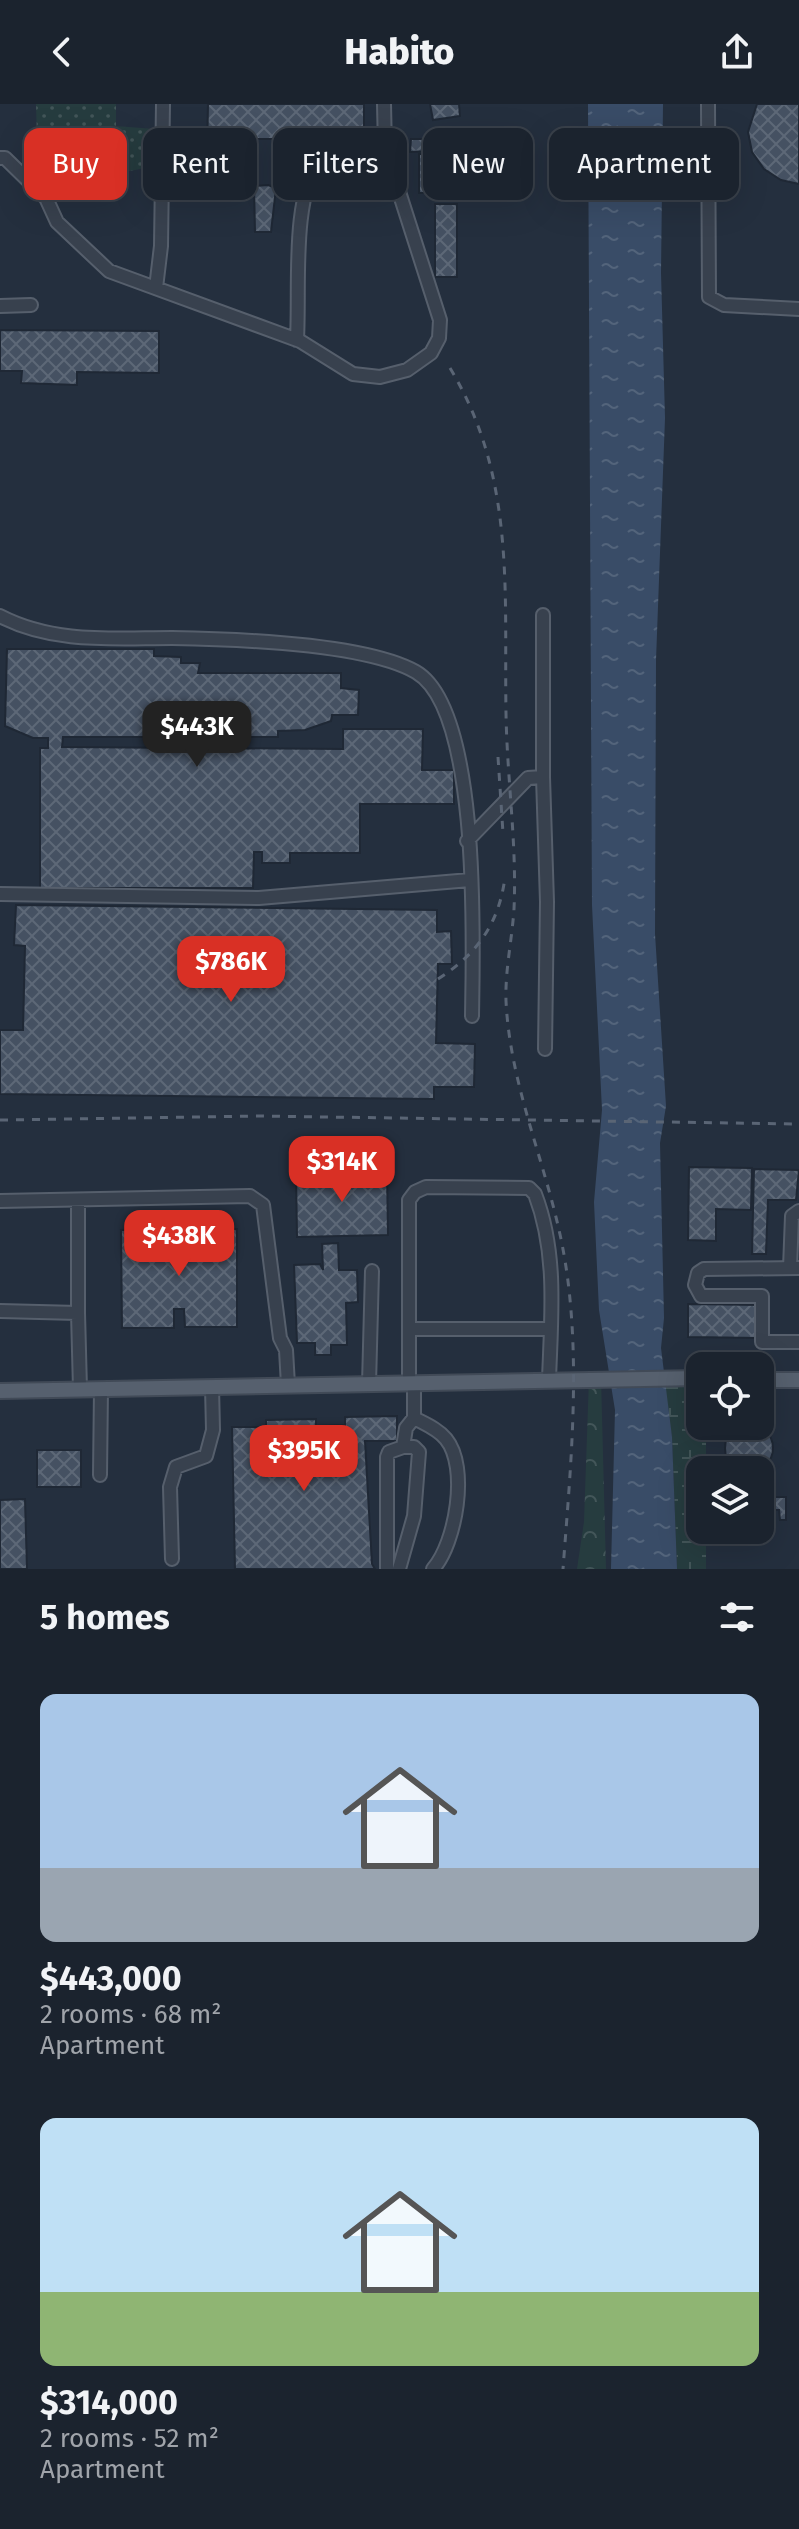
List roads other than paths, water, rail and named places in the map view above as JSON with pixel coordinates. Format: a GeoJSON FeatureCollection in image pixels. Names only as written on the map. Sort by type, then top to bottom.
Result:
{"type":"FeatureCollection","features":[{"type":"Feature","properties":{"kind":"main road"},"geometry":{"type":"LineString","coordinates":[[0,1391],[686,1378]]}},
{"type":"Feature","properties":{"kind":"main road"},"geometry":{"type":"LineString","coordinates":[[774,1380],[799,1380]]}},
{"type":"Feature","properties":{"kind":"lane"},"geometry":{"type":"LineString","coordinates":[[156,288],[161,246],[163,104]]}},
{"type":"Feature","properties":{"kind":"lane"},"geometry":{"type":"LineString","coordinates":[[384,104],[385,128]]}},
{"type":"Feature","properties":{"kind":"lane"},"geometry":{"type":"LineString","coordinates":[[708,104],[709,297],[724,305],[799,309]]}},
{"type":"Feature","properties":{"kind":"lane"},"geometry":{"type":"LineString","coordinates":[[0,158],[5,158],[46,198],[57,222],[109,271],[297,340],[353,374],[380,377],[407,370],[431,353],[439,338],[440,320],[400,200]]}},
{"type":"Feature","properties":{"kind":"lane"},"geometry":{"type":"LineString","coordinates":[[297,340],[303,200]]}},
{"type":"Feature","properties":{"kind":"lane"},"geometry":{"type":"LineString","coordinates":[[0,306],[31,305]]}},
{"type":"Feature","properties":{"kind":"lane"},"geometry":{"type":"LineString","coordinates":[[543,615],[547,902],[545,1049]]}},
{"type":"Feature","properties":{"kind":"lane"},"geometry":{"type":"LineString","coordinates":[[0,616],[27,630],[81,639],[235,639],[372,656],[418,673],[436,696],[455,732],[463,774],[470,880],[472,1016]]}},
{"type":"Feature","properties":{"kind":"lane"},"geometry":{"type":"LineString","coordinates":[[467,841],[528,778],[543,777]]}},
{"type":"Feature","properties":{"kind":"lane"},"geometry":{"type":"LineString","coordinates":[[0,894],[259,898],[470,880]]}},
{"type":"Feature","properties":{"kind":"lane"},"geometry":{"type":"LineString","coordinates":[[403,1447],[406,1428],[414,1418],[409,1329],[409,1200],[415,1192],[441,1187],[529,1188],[535,1194],[550,1255],[549,1380]]}},
{"type":"Feature","properties":{"kind":"lane"},"geometry":{"type":"LineString","coordinates":[[0,1201],[250,1196],[263,1205],[280,1338],[286,1350],[288,1385]]}},
{"type":"Feature","properties":{"kind":"lane"},"geometry":{"type":"LineString","coordinates":[[78,1200],[80,1389]]}},
{"type":"Feature","properties":{"kind":"lane"},"geometry":{"type":"LineString","coordinates":[[799,1211],[792,1216],[794,1268],[704,1269],[698,1273],[695,1285],[701,1296],[762,1296],[762,1342],[799,1342]]}},
{"type":"Feature","properties":{"kind":"lane"},"geometry":{"type":"LineString","coordinates":[[369,1384],[372,1271]]}},
{"type":"Feature","properties":{"kind":"lane"},"geometry":{"type":"LineString","coordinates":[[0,1311],[78,1313]]}},
{"type":"Feature","properties":{"kind":"lane"},"geometry":{"type":"LineString","coordinates":[[409,1329],[551,1329]]}},
{"type":"Feature","properties":{"kind":"lane"},"geometry":{"type":"LineString","coordinates":[[172,1559],[170,1487],[176,1467],[206,1456],[213,1430],[212,1387]]}},
{"type":"Feature","properties":{"kind":"lane"},"geometry":{"type":"LineString","coordinates":[[100,1475],[101,1389]]}},
{"type":"Feature","properties":{"kind":"lane"},"geometry":{"type":"LineString","coordinates":[[414,1418],[446,1438],[453,1450],[457,1471],[453,1535],[433,1569]]}},
{"type":"Feature","properties":{"kind":"lane"},"geometry":{"type":"LineString","coordinates":[[387,1569],[387,1457],[389,1452],[414,1447],[419,1452],[414,1516],[399,1569]]}},
{"type":"Feature","properties":{"kind":"water"},"geometry":{"type":"Polygon","coordinates":[[[588,104],[663,104],[663,128],[588,128],[588,104]]]}},
{"type":"Feature","properties":{"kind":"water"},"geometry":{"type":"Polygon","coordinates":[[[588,200],[662,200],[665,418],[656,660],[655,934],[666,1106],[660,1143],[664,1318],[661,1348],[672,1437],[677,1569],[611,1569],[615,1410],[599,1310],[594,1202],[602,1110],[592,905],[588,200]]]}},
{"type":"Feature","properties":{"kind":"railway"},"geometry":{"type":"LineString","coordinates":[[450,368],[471,409],[486,451],[502,536],[507,738],[515,885],[506,1001],[514,1062],[561,1239],[572,1320],[573,1404],[563,1569]]}},
{"type":"Feature","properties":{"kind":"railway"},"geometry":{"type":"LineString","coordinates":[[498,757],[503,833]]}},
{"type":"Feature","properties":{"kind":"railway"},"geometry":{"type":"LineString","coordinates":[[438,979],[464,959],[484,936],[497,909],[505,877]]}},
{"type":"Feature","properties":{"kind":"railway"},"geometry":{"type":"LineString","coordinates":[[0,1120],[260,1116],[799,1124]]}}]}
